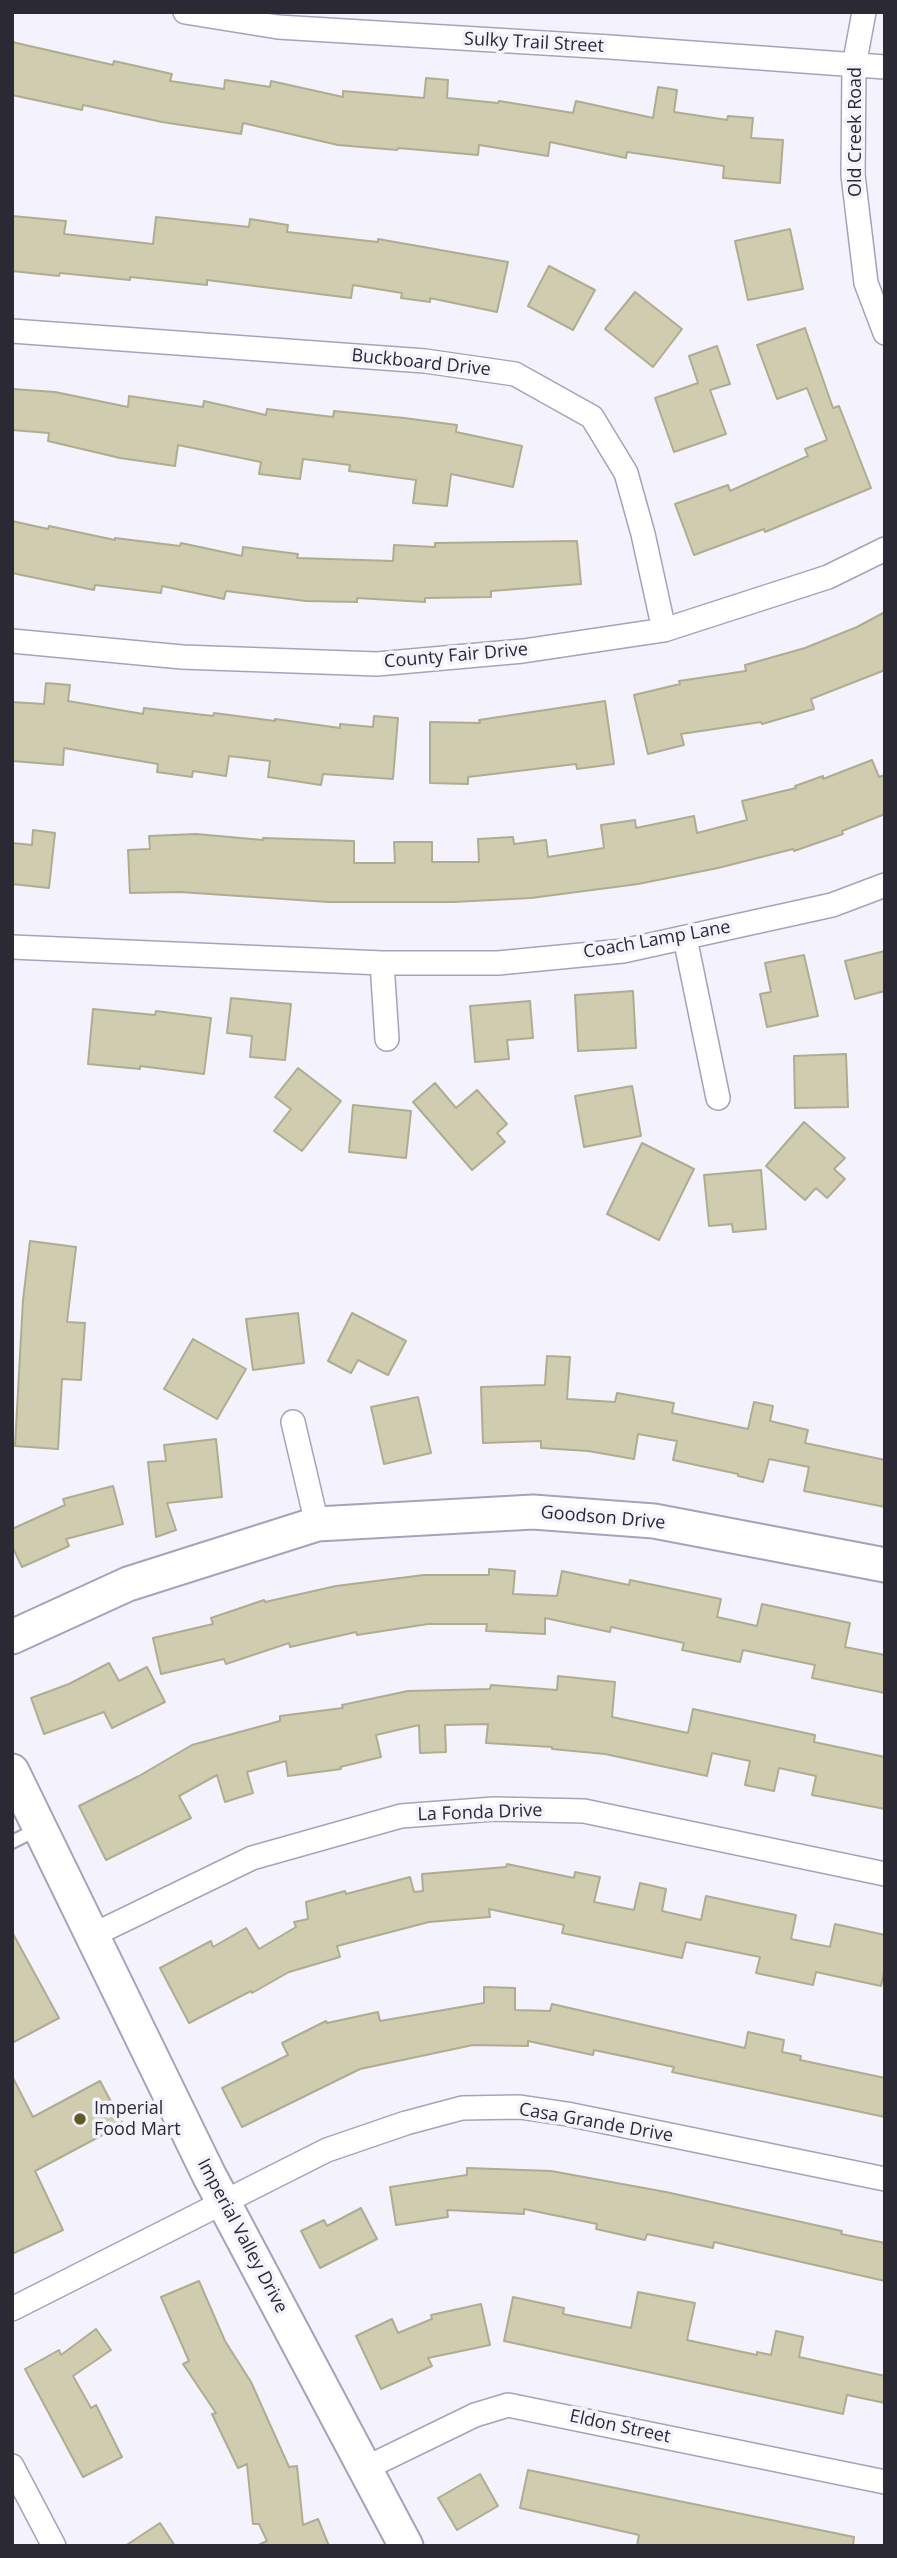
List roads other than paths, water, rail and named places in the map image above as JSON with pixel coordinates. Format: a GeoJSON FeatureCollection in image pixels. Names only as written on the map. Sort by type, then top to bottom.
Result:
{"type":"FeatureCollection","features":[{"type":"Feature","properties":{"kind":"street","name":"Sulky Trail Street"},"geometry":{"type":"LineString","coordinates":[[185,12],[278,27],[885,67]]}},
{"type":"Feature","properties":{"kind":"street","name":"Old Creek Road"},"geometry":{"type":"LineString","coordinates":[[864,12],[854,66],[853,175],[866,283],[885,333]]}},
{"type":"Feature","properties":{"kind":"street","name":"Buckboard Drive"},"geometry":{"type":"LineString","coordinates":[[12,331],[425,361],[515,374],[592,417],[626,473],[643,534],[664,630]]}},
{"type":"Feature","properties":{"kind":"street","name":"County Fair Drive"},"geometry":{"type":"LineString","coordinates":[[12,641],[182,657],[377,664],[523,651],[664,630],[828,577],[885,549]]}},
{"type":"Feature","properties":{"kind":"street","name":"Coach Lamp Lane"},"geometry":{"type":"LineString","coordinates":[[12,947],[382,963],[498,963],[623,951],[832,905],[885,885]]}},
{"type":"Feature","properties":{"kind":"street"},"geometry":{"type":"LineString","coordinates":[[685,937],[719,1098]]}},
{"type":"Feature","properties":{"kind":"street"},"geometry":{"type":"LineString","coordinates":[[382,963],[387,1040]]}},
{"type":"Feature","properties":{"kind":"street"},"geometry":{"type":"LineString","coordinates":[[293,1422],[317,1524]]}},
{"type":"Feature","properties":{"kind":"street","name":"Goodson Drive"},"geometry":{"type":"LineString","coordinates":[[12,1637],[128,1584],[317,1524],[533,1512],[654,1521],[885,1566]]}},
{"type":"Feature","properties":{"kind":"street","name":"Imperial Valley Drive"},"geometry":{"type":"LineString","coordinates":[[12,1771],[27,1835],[93,1935],[223,2202],[406,2546]]}},
{"type":"Feature","properties":{"kind":"street","name":"La Fonda Drive"},"geometry":{"type":"LineString","coordinates":[[93,1935],[252,1858],[401,1816],[494,1809],[584,1811],[885,1874]]}},
{"type":"Feature","properties":{"kind":"street","name":"Casa Grande Drive"},"geometry":{"type":"LineString","coordinates":[[12,2309],[327,2150],[406,2123],[462,2108],[520,2107],[885,2179]]}},
{"type":"Feature","properties":{"kind":"street","name":"Eldon Street"},"geometry":{"type":"LineString","coordinates":[[366,2468],[475,2415],[508,2405],[885,2482]]}},
{"type":"Feature","properties":{"kind":"street"},"geometry":{"type":"LineString","coordinates":[[12,2466],[54,2546]]}},
{"type":"Feature","properties":{"kind":"place","name":"Imperial Food Mart"},"geometry":{"type":"Point","coordinates":[80,2119]}}]}
